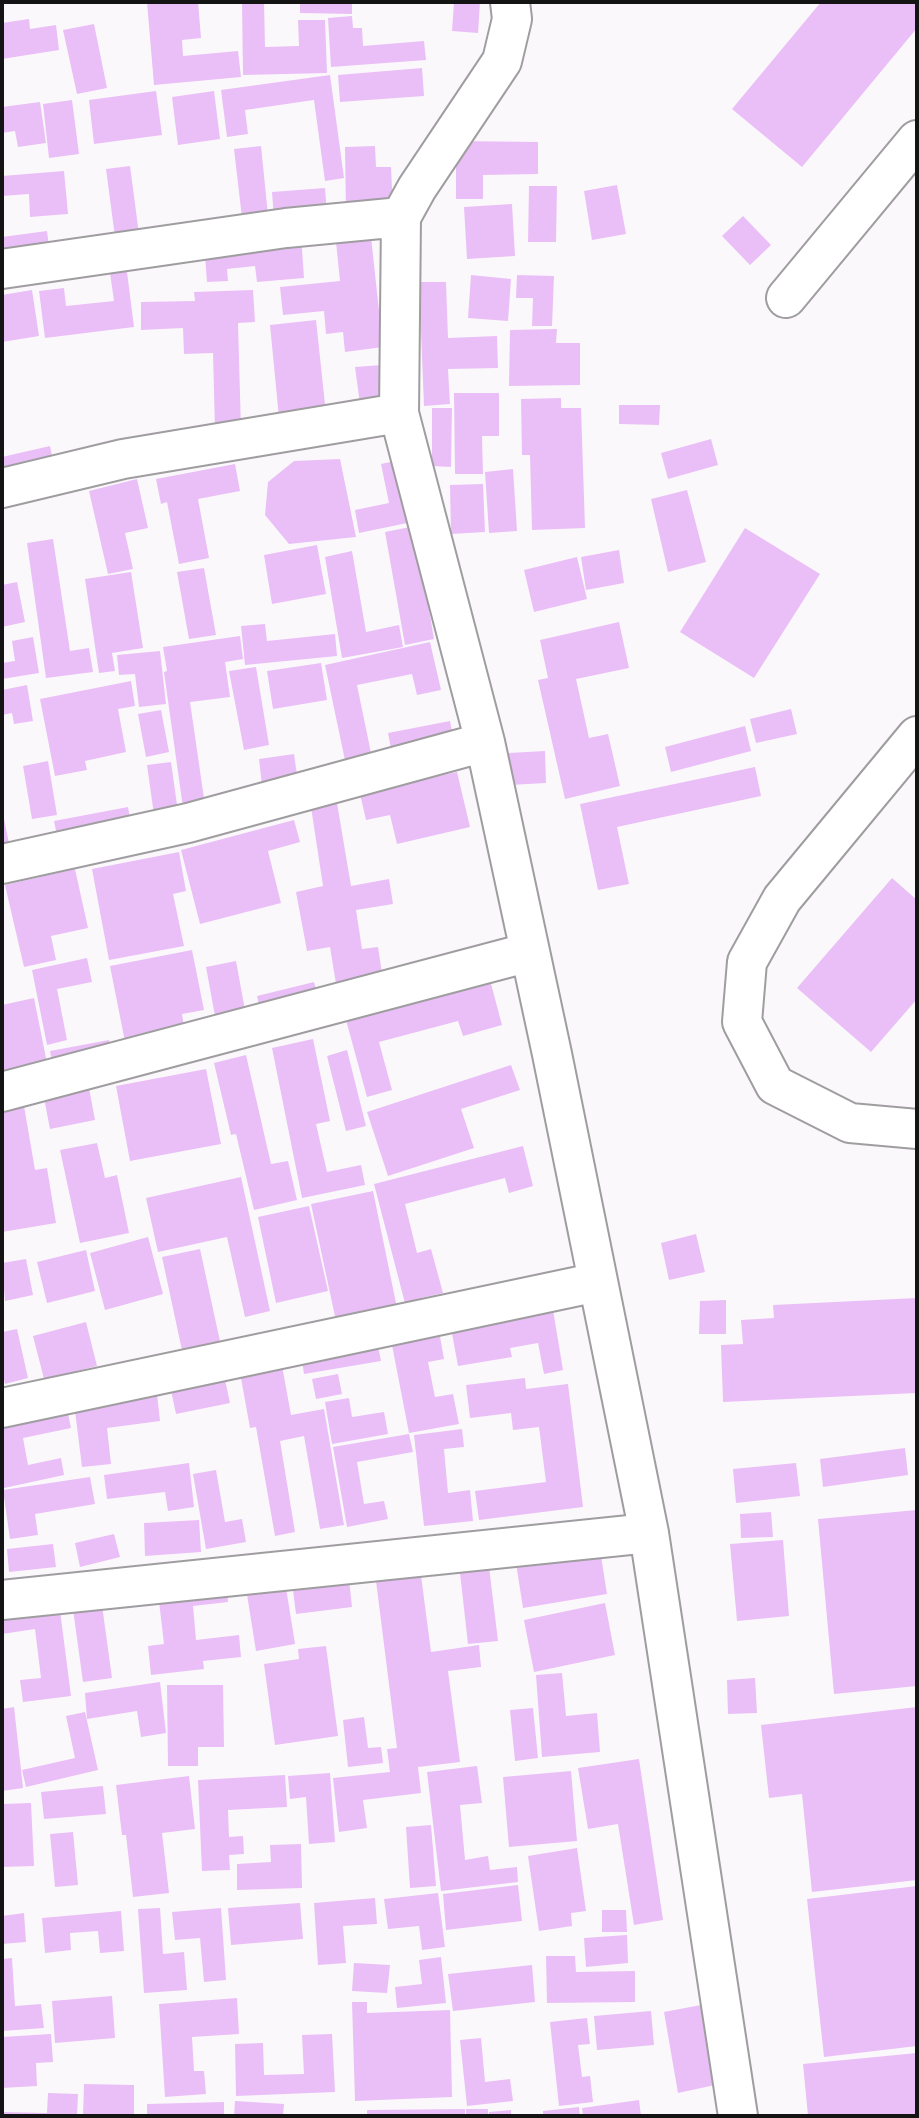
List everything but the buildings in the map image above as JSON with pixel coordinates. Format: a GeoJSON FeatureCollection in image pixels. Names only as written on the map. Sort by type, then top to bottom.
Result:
{"type":"FeatureCollection","features":[{"type":"Feature","properties":{"kind":"street"},"geometry":{"type":"LineString","coordinates":[[510,2],[512,19],[502,61],[435,160],[401,217],[399,414],[485,742],[649,1533],[738,2116]]}},
{"type":"Feature","properties":{"kind":"street"},"geometry":{"type":"LineString","coordinates":[[786,298],[917,140]]}},
{"type":"Feature","properties":{"kind":"street"},"geometry":{"type":"LineString","coordinates":[[2,269],[286,228],[401,217]]}},
{"type":"Feature","properties":{"kind":"street"},"geometry":{"type":"LineString","coordinates":[[2,488],[123,459],[399,414]]}},
{"type":"Feature","properties":{"kind":"street"},"geometry":{"type":"LineString","coordinates":[[917,736],[782,899],[747,962],[742,1022],[775,1085],[850,1123],[917,1129]]}},
{"type":"Feature","properties":{"kind":"street"},"geometry":{"type":"LineString","coordinates":[[2,863],[188,823],[485,742]]}},
{"type":"Feature","properties":{"kind":"street"},"geometry":{"type":"LineString","coordinates":[[2,1092],[530,952]]}},
{"type":"Feature","properties":{"kind":"street"},"geometry":{"type":"LineString","coordinates":[[2,1408],[598,1282]]}},
{"type":"Feature","properties":{"kind":"street"},"geometry":{"type":"LineString","coordinates":[[2,1600],[649,1533]]}}]}
